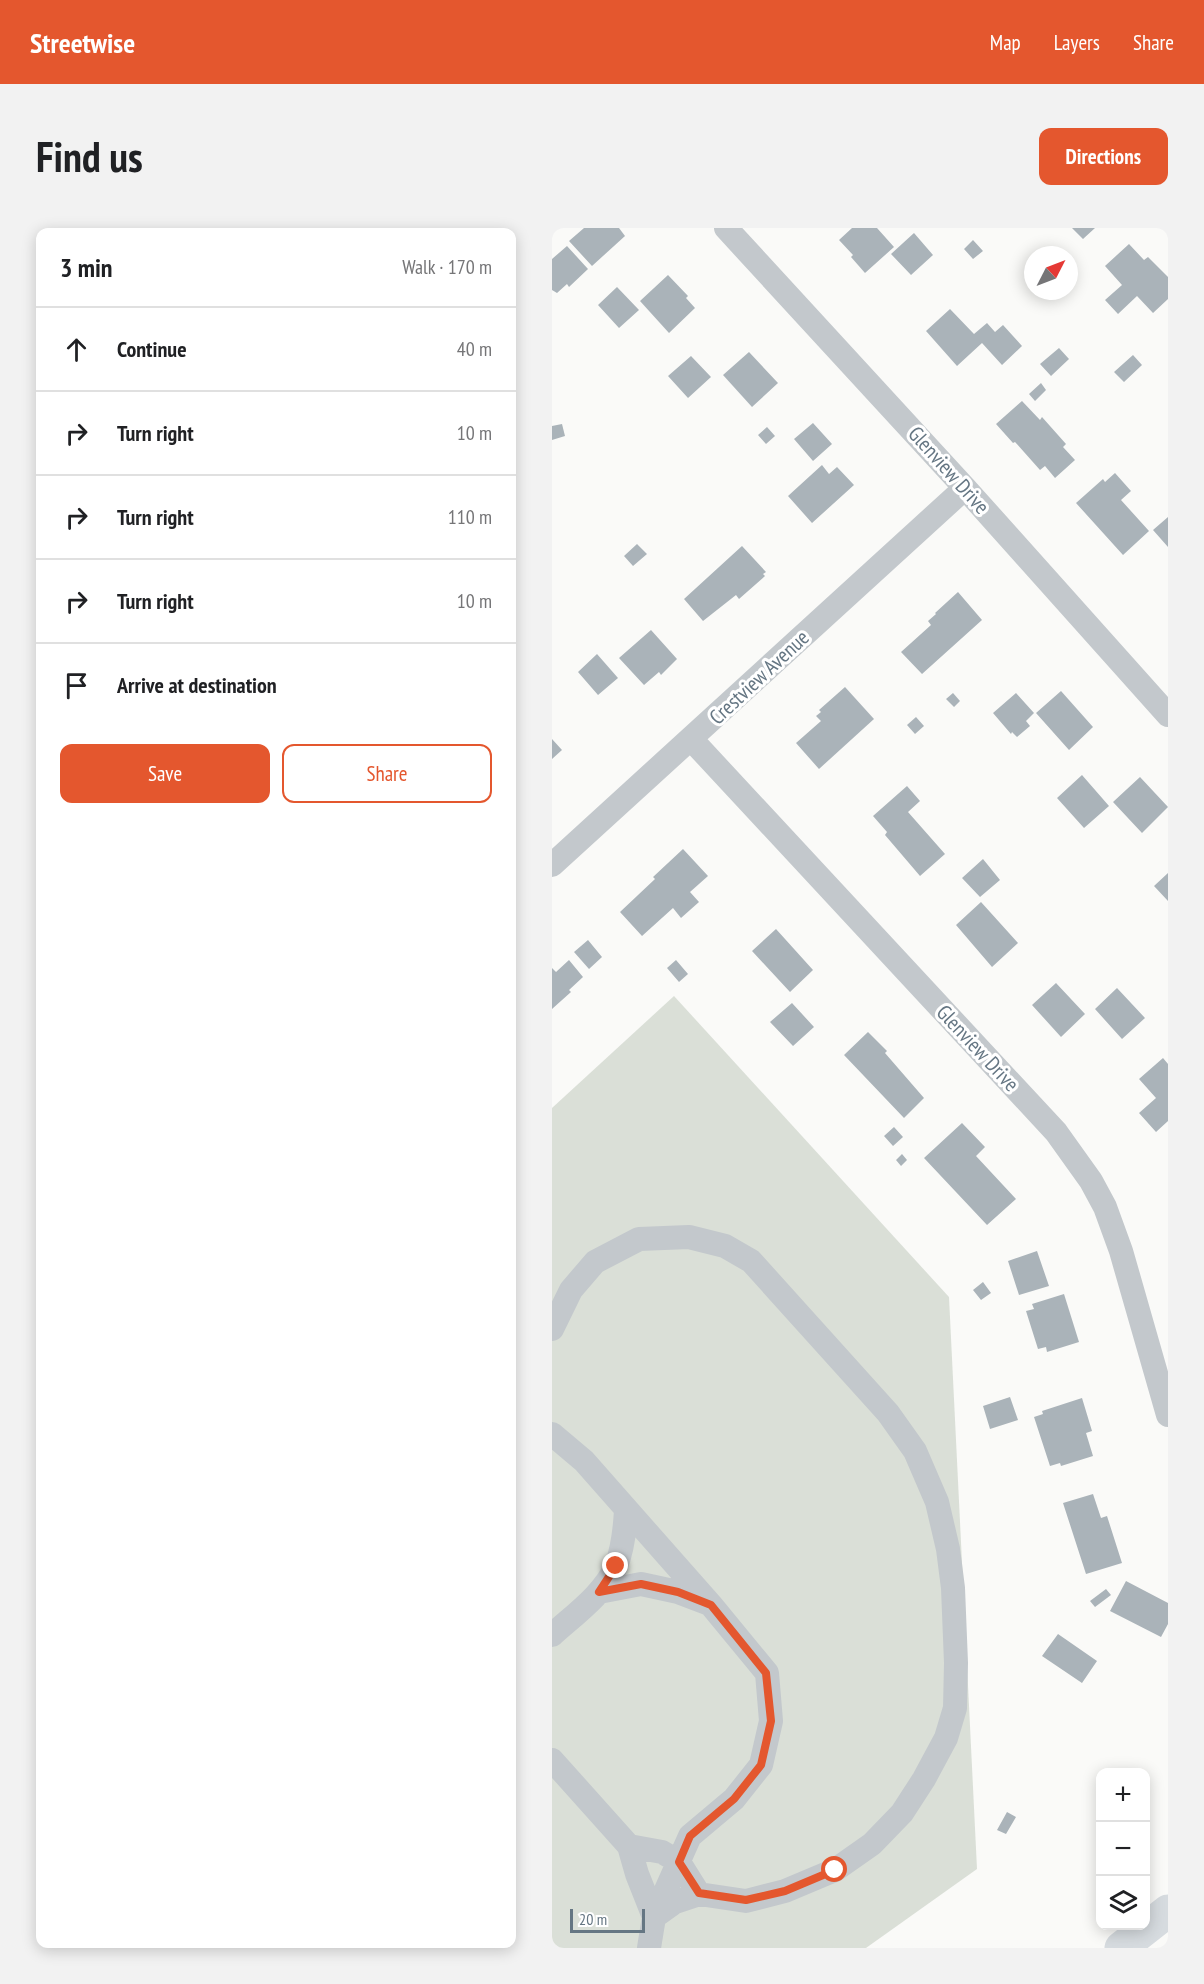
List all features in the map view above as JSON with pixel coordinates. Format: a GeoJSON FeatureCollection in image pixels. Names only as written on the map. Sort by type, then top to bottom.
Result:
{"type":"FeatureCollection","features":[{"type":"Feature","properties":{"kind":"highway"},"geometry":{"type":"LineString","coordinates":[[1121,1948],[1168,1911]]}},
{"type":"Feature","properties":{"kind":"street","name":"Glenview Drive"},"geometry":{"type":"LineString","coordinates":[[726,228],[965,488],[1168,715]]}},
{"type":"Feature","properties":{"kind":"street","name":"Crestview Avenue"},"geometry":{"type":"LineString","coordinates":[[552,865],[965,488]]}},
{"type":"Feature","properties":{"kind":"street","name":"Glenview Drive"},"geometry":{"type":"LineString","coordinates":[[691,739],[1056,1132],[1074,1155],[1105,1207],[1121,1251],[1168,1415]]}},
{"type":"Feature","properties":{"kind":"street"},"geometry":{"type":"LineString","coordinates":[[552,1329],[571,1290],[595,1262],[639,1239],[688,1237],[725,1246],[751,1262],[888,1413],[915,1451],[938,1502],[948,1549],[953,1588],[955,1708],[946,1738],[902,1813],[873,1844],[835,1870],[785,1891],[746,1900],[699,1893],[675,1902],[654,1917]]}},
{"type":"Feature","properties":{"kind":"street"},"geometry":{"type":"LineString","coordinates":[[553,1430],[584,1461],[711,1605],[766,1673],[771,1721],[761,1765],[734,1799],[690,1836],[654,1917],[650,1948]]}},
{"type":"Feature","properties":{"kind":"street"},"geometry":{"type":"LineString","coordinates":[[552,1635],[599,1592],[616,1566],[625,1530],[626,1510]]}},
{"type":"Feature","properties":{"kind":"street"},"geometry":{"type":"LineString","coordinates":[[599,1592],[641,1584],[678,1592],[711,1605]]}},
{"type":"Feature","properties":{"kind":"street"},"geometry":{"type":"LineString","coordinates":[[552,1760],[629,1846],[636,1874],[654,1917]]}},
{"type":"Feature","properties":{"kind":"street"},"geometry":{"type":"LineString","coordinates":[[629,1846],[662,1852],[679,1862],[699,1893]]}},
{"type":"Feature","properties":{"kind":"shaded area"},"geometry":{"type":"Polygon","coordinates":[[[674,996],[949,1297],[977,1869],[866,1948],[552,1948],[552,1108],[674,996]]]}},
{"type":"Feature","properties":{"kind":"building"},"geometry":{"type":"Polygon","coordinates":[[[584,228],[619,228],[625,236],[592,266],[569,241],[584,228]]]}},
{"type":"Feature","properties":{"kind":"building"},"geometry":{"type":"Polygon","coordinates":[[[852,228],[877,228],[894,247],[865,273],[839,240],[852,228]]]}},
{"type":"Feature","properties":{"kind":"building"},"geometry":{"type":"Polygon","coordinates":[[[1072,228],[1095,228],[1083,239],[1072,228]]]}},
{"type":"Feature","properties":{"kind":"building"},"geometry":{"type":"Polygon","coordinates":[[[914,233],[933,255],[911,275],[891,254],[914,233]]]}},
{"type":"Feature","properties":{"kind":"building"},"geometry":{"type":"Polygon","coordinates":[[[973,240],[983,251],[973,259],[964,249],[973,240]]]}},
{"type":"Feature","properties":{"kind":"building"},"geometry":{"type":"Polygon","coordinates":[[[1129,244],[1144,260],[1148,257],[1168,277],[1168,299],[1153,313],[1137,296],[1118,314],[1105,300],[1122,285],[1105,266],[1129,244]]]}},
{"type":"Feature","properties":{"kind":"building"},"geometry":{"type":"Polygon","coordinates":[[[567,246],[588,269],[569,287],[567,284],[557,293],[552,290],[552,259],[567,246]]]}},
{"type":"Feature","properties":{"kind":"building"},"geometry":{"type":"Polygon","coordinates":[[[668,275],[688,296],[686,298],[695,308],[669,333],[640,301],[668,275]]]}},
{"type":"Feature","properties":{"kind":"building"},"geometry":{"type":"Polygon","coordinates":[[[617,287],[639,310],[619,328],[598,305],[617,287]]]}},
{"type":"Feature","properties":{"kind":"building"},"geometry":{"type":"Polygon","coordinates":[[[950,309],[974,334],[987,323],[995,332],[1003,325],[1022,346],[1002,365],[982,343],[957,366],[926,331],[950,309]]]}},
{"type":"Feature","properties":{"kind":"building"},"geometry":{"type":"Polygon","coordinates":[[[1059,348],[1069,359],[1051,376],[1040,364],[1059,348]]]}},
{"type":"Feature","properties":{"kind":"building"},"geometry":{"type":"Polygon","coordinates":[[[749,352],[778,383],[752,407],[723,375],[749,352]]]}},
{"type":"Feature","properties":{"kind":"building"},"geometry":{"type":"Polygon","coordinates":[[[1133,355],[1142,365],[1124,382],[1114,372],[1133,355]]]}},
{"type":"Feature","properties":{"kind":"building"},"geometry":{"type":"Polygon","coordinates":[[[691,356],[711,377],[688,398],[668,376],[691,356]]]}},
{"type":"Feature","properties":{"kind":"building"},"geometry":{"type":"Polygon","coordinates":[[[1041,383],[1046,390],[1035,401],[1029,394],[1041,383]]]}},
{"type":"Feature","properties":{"kind":"building"},"geometry":{"type":"Polygon","coordinates":[[[1022,401],[1040,420],[1042,417],[1066,444],[1063,447],[1075,460],[1055,478],[1045,466],[1040,470],[996,424],[1022,401]]]}},
{"type":"Feature","properties":{"kind":"building"},"geometry":{"type":"Polygon","coordinates":[[[813,423],[832,444],[813,461],[794,439],[813,423]]]}},
{"type":"Feature","properties":{"kind":"building"},"geometry":{"type":"Polygon","coordinates":[[[562,424],[565,436],[552,440],[552,426],[562,424]]]}},
{"type":"Feature","properties":{"kind":"building"},"geometry":{"type":"Polygon","coordinates":[[[767,427],[775,436],[766,444],[758,435],[767,427]]]}},
{"type":"Feature","properties":{"kind":"building"},"geometry":{"type":"Polygon","coordinates":[[[822,465],[829,474],[837,467],[854,485],[812,523],[788,496],[822,465]]]}},
{"type":"Feature","properties":{"kind":"building"},"geometry":{"type":"Polygon","coordinates":[[[1115,473],[1131,491],[1121,500],[1149,531],[1123,555],[1076,503],[1103,479],[1105,482],[1115,473]]]}},
{"type":"Feature","properties":{"kind":"building"},"geometry":{"type":"Polygon","coordinates":[[[1168,517],[1168,547],[1153,530],[1168,517]]]}},
{"type":"Feature","properties":{"kind":"building"},"geometry":{"type":"Polygon","coordinates":[[[637,544],[647,554],[633,566],[624,556],[637,544]]]}},
{"type":"Feature","properties":{"kind":"building"},"geometry":{"type":"Polygon","coordinates":[[[742,546],[766,572],[763,574],[765,576],[739,599],[736,595],[703,621],[684,599],[742,546]]]}},
{"type":"Feature","properties":{"kind":"building"},"geometry":{"type":"Polygon","coordinates":[[[958,592],[982,620],[922,674],[901,652],[931,625],[928,621],[958,592]]]}},
{"type":"Feature","properties":{"kind":"building"},"geometry":{"type":"Polygon","coordinates":[[[651,630],[677,659],[661,675],[659,672],[644,685],[619,658],[651,630]]]}},
{"type":"Feature","properties":{"kind":"building"},"geometry":{"type":"Polygon","coordinates":[[[597,654],[618,678],[598,695],[578,672],[597,654]]]}},
{"type":"Feature","properties":{"kind":"building"},"geometry":{"type":"Polygon","coordinates":[[[845,687],[874,719],[819,769],[796,743],[821,721],[816,716],[821,712],[819,710],[845,687]]]}},
{"type":"Feature","properties":{"kind":"building"},"geometry":{"type":"Polygon","coordinates":[[[1061,691],[1093,727],[1069,750],[1036,713],[1061,691]]]}},
{"type":"Feature","properties":{"kind":"building"},"geometry":{"type":"Polygon","coordinates":[[[953,693],[960,701],[954,707],[946,699],[953,693]]]}},
{"type":"Feature","properties":{"kind":"building"},"geometry":{"type":"Polygon","coordinates":[[[1016,693],[1034,713],[1026,721],[1030,726],[1017,737],[1012,732],[1011,734],[993,713],[1016,693]]]}},
{"type":"Feature","properties":{"kind":"building"},"geometry":{"type":"Polygon","coordinates":[[[916,717],[924,726],[915,734],[907,725],[916,717]]]}},
{"type":"Feature","properties":{"kind":"building"},"geometry":{"type":"Polygon","coordinates":[[[552,739],[562,750],[552,759],[552,739]]]}},
{"type":"Feature","properties":{"kind":"building"},"geometry":{"type":"Polygon","coordinates":[[[1082,775],[1109,806],[1084,828],[1057,798],[1082,775]]]}},
{"type":"Feature","properties":{"kind":"building"},"geometry":{"type":"Polygon","coordinates":[[[1140,777],[1168,807],[1142,833],[1113,802],[1140,777]]]}},
{"type":"Feature","properties":{"kind":"building"},"geometry":{"type":"Polygon","coordinates":[[[907,786],[920,801],[908,812],[945,854],[920,876],[885,835],[887,832],[873,816],[907,786]]]}},
{"type":"Feature","properties":{"kind":"building"},"geometry":{"type":"Polygon","coordinates":[[[683,849],[708,876],[690,892],[699,902],[681,918],[673,908],[642,936],[620,912],[683,849]]]}},
{"type":"Feature","properties":{"kind":"building"},"geometry":{"type":"Polygon","coordinates":[[[983,859],[1000,880],[980,897],[962,878],[983,859]]]}},
{"type":"Feature","properties":{"kind":"building"},"geometry":{"type":"Polygon","coordinates":[[[1168,873],[1168,901],[1154,886],[1168,873]]]}},
{"type":"Feature","properties":{"kind":"building"},"geometry":{"type":"Polygon","coordinates":[[[981,902],[1018,943],[992,967],[956,925],[981,902]]]}},
{"type":"Feature","properties":{"kind":"building"},"geometry":{"type":"Polygon","coordinates":[[[776,929],[813,970],[790,992],[752,951],[776,929]]]}},
{"type":"Feature","properties":{"kind":"building"},"geometry":{"type":"Polygon","coordinates":[[[588,940],[602,957],[589,969],[574,952],[588,940]]]}},
{"type":"Feature","properties":{"kind":"building"},"geometry":{"type":"Polygon","coordinates":[[[569,960],[583,977],[569,990],[571,992],[552,1009],[552,968],[556,972],[569,960]]]}},
{"type":"Feature","properties":{"kind":"building"},"geometry":{"type":"Polygon","coordinates":[[[676,960],[688,974],[679,982],[667,968],[676,960]]]}},
{"type":"Feature","properties":{"kind":"building"},"geometry":{"type":"Polygon","coordinates":[[[1056,983],[1085,1014],[1061,1037],[1032,1005],[1056,983]]]}},
{"type":"Feature","properties":{"kind":"building"},"geometry":{"type":"Polygon","coordinates":[[[1117,988],[1145,1018],[1122,1039],[1095,1009],[1117,988]]]}},
{"type":"Feature","properties":{"kind":"building"},"geometry":{"type":"Polygon","coordinates":[[[792,1003],[814,1027],[793,1046],[770,1022],[792,1003]]]}},
{"type":"Feature","properties":{"kind":"building"},"geometry":{"type":"Polygon","coordinates":[[[868,1032],[887,1051],[885,1053],[924,1098],[904,1118],[844,1055],[868,1032]]]}},
{"type":"Feature","properties":{"kind":"building"},"geometry":{"type":"Polygon","coordinates":[[[1163,1058],[1168,1064],[1168,1121],[1156,1132],[1139,1113],[1156,1098],[1139,1079],[1163,1058]]]}},
{"type":"Feature","properties":{"kind":"building"},"geometry":{"type":"Polygon","coordinates":[[[962,1123],[985,1147],[976,1156],[1016,1199],[987,1225],[924,1158],[962,1123]]]}},
{"type":"Feature","properties":{"kind":"building"},"geometry":{"type":"Polygon","coordinates":[[[894,1127],[903,1137],[893,1146],[884,1136],[894,1127]]]}},
{"type":"Feature","properties":{"kind":"building"},"geometry":{"type":"Polygon","coordinates":[[[902,1154],[907,1160],[901,1166],[896,1160],[902,1154]]]}},
{"type":"Feature","properties":{"kind":"building"},"geometry":{"type":"Polygon","coordinates":[[[1037,1251],[1049,1286],[1019,1295],[1008,1261],[1037,1251]]]}},
{"type":"Feature","properties":{"kind":"building"},"geometry":{"type":"Polygon","coordinates":[[[983,1282],[991,1293],[981,1300],[973,1290],[983,1282]]]}},
{"type":"Feature","properties":{"kind":"building"},"geometry":{"type":"Polygon","coordinates":[[[1064,1294],[1079,1342],[1047,1352],[1046,1347],[1038,1349],[1026,1311],[1034,1309],[1032,1304],[1064,1294]]]}},
{"type":"Feature","properties":{"kind":"building"},"geometry":{"type":"Polygon","coordinates":[[[1010,1397],[1018,1420],[990,1429],[983,1406],[1010,1397]]]}},
{"type":"Feature","properties":{"kind":"building"},"geometry":{"type":"Polygon","coordinates":[[[1082,1398],[1092,1431],[1086,1433],[1093,1456],[1061,1466],[1060,1463],[1050,1466],[1034,1417],[1043,1414],[1042,1411],[1082,1398]]]}},
{"type":"Feature","properties":{"kind":"building"},"geometry":{"type":"Polygon","coordinates":[[[1093,1494],[1101,1518],[1107,1516],[1122,1563],[1086,1574],[1063,1503],[1093,1494]]]}},
{"type":"Feature","properties":{"kind":"building"},"geometry":{"type":"Polygon","coordinates":[[[1126,1581],[1168,1603],[1168,1624],[1161,1637],[1110,1611],[1126,1581]]]}},
{"type":"Feature","properties":{"kind":"building"},"geometry":{"type":"Polygon","coordinates":[[[1106,1589],[1111,1595],[1095,1607],[1090,1601],[1106,1589]]]}},
{"type":"Feature","properties":{"kind":"building"},"geometry":{"type":"Polygon","coordinates":[[[1058,1634],[1097,1661],[1082,1683],[1042,1656],[1058,1634]]]}},
{"type":"Feature","properties":{"kind":"building"},"geometry":{"type":"Polygon","coordinates":[[[1007,1812],[1016,1817],[1006,1834],[997,1830],[1007,1812]]]}},
{"type":"Feature","properties":{"kind":"route"},"geometry":{"type":"LineString","coordinates":[[616,1566],[599,1592],[641,1584],[678,1592],[711,1605],[766,1673],[771,1721],[761,1765],[734,1799],[690,1836],[679,1862],[699,1893],[746,1900],[785,1891],[835,1870]]}}]}
